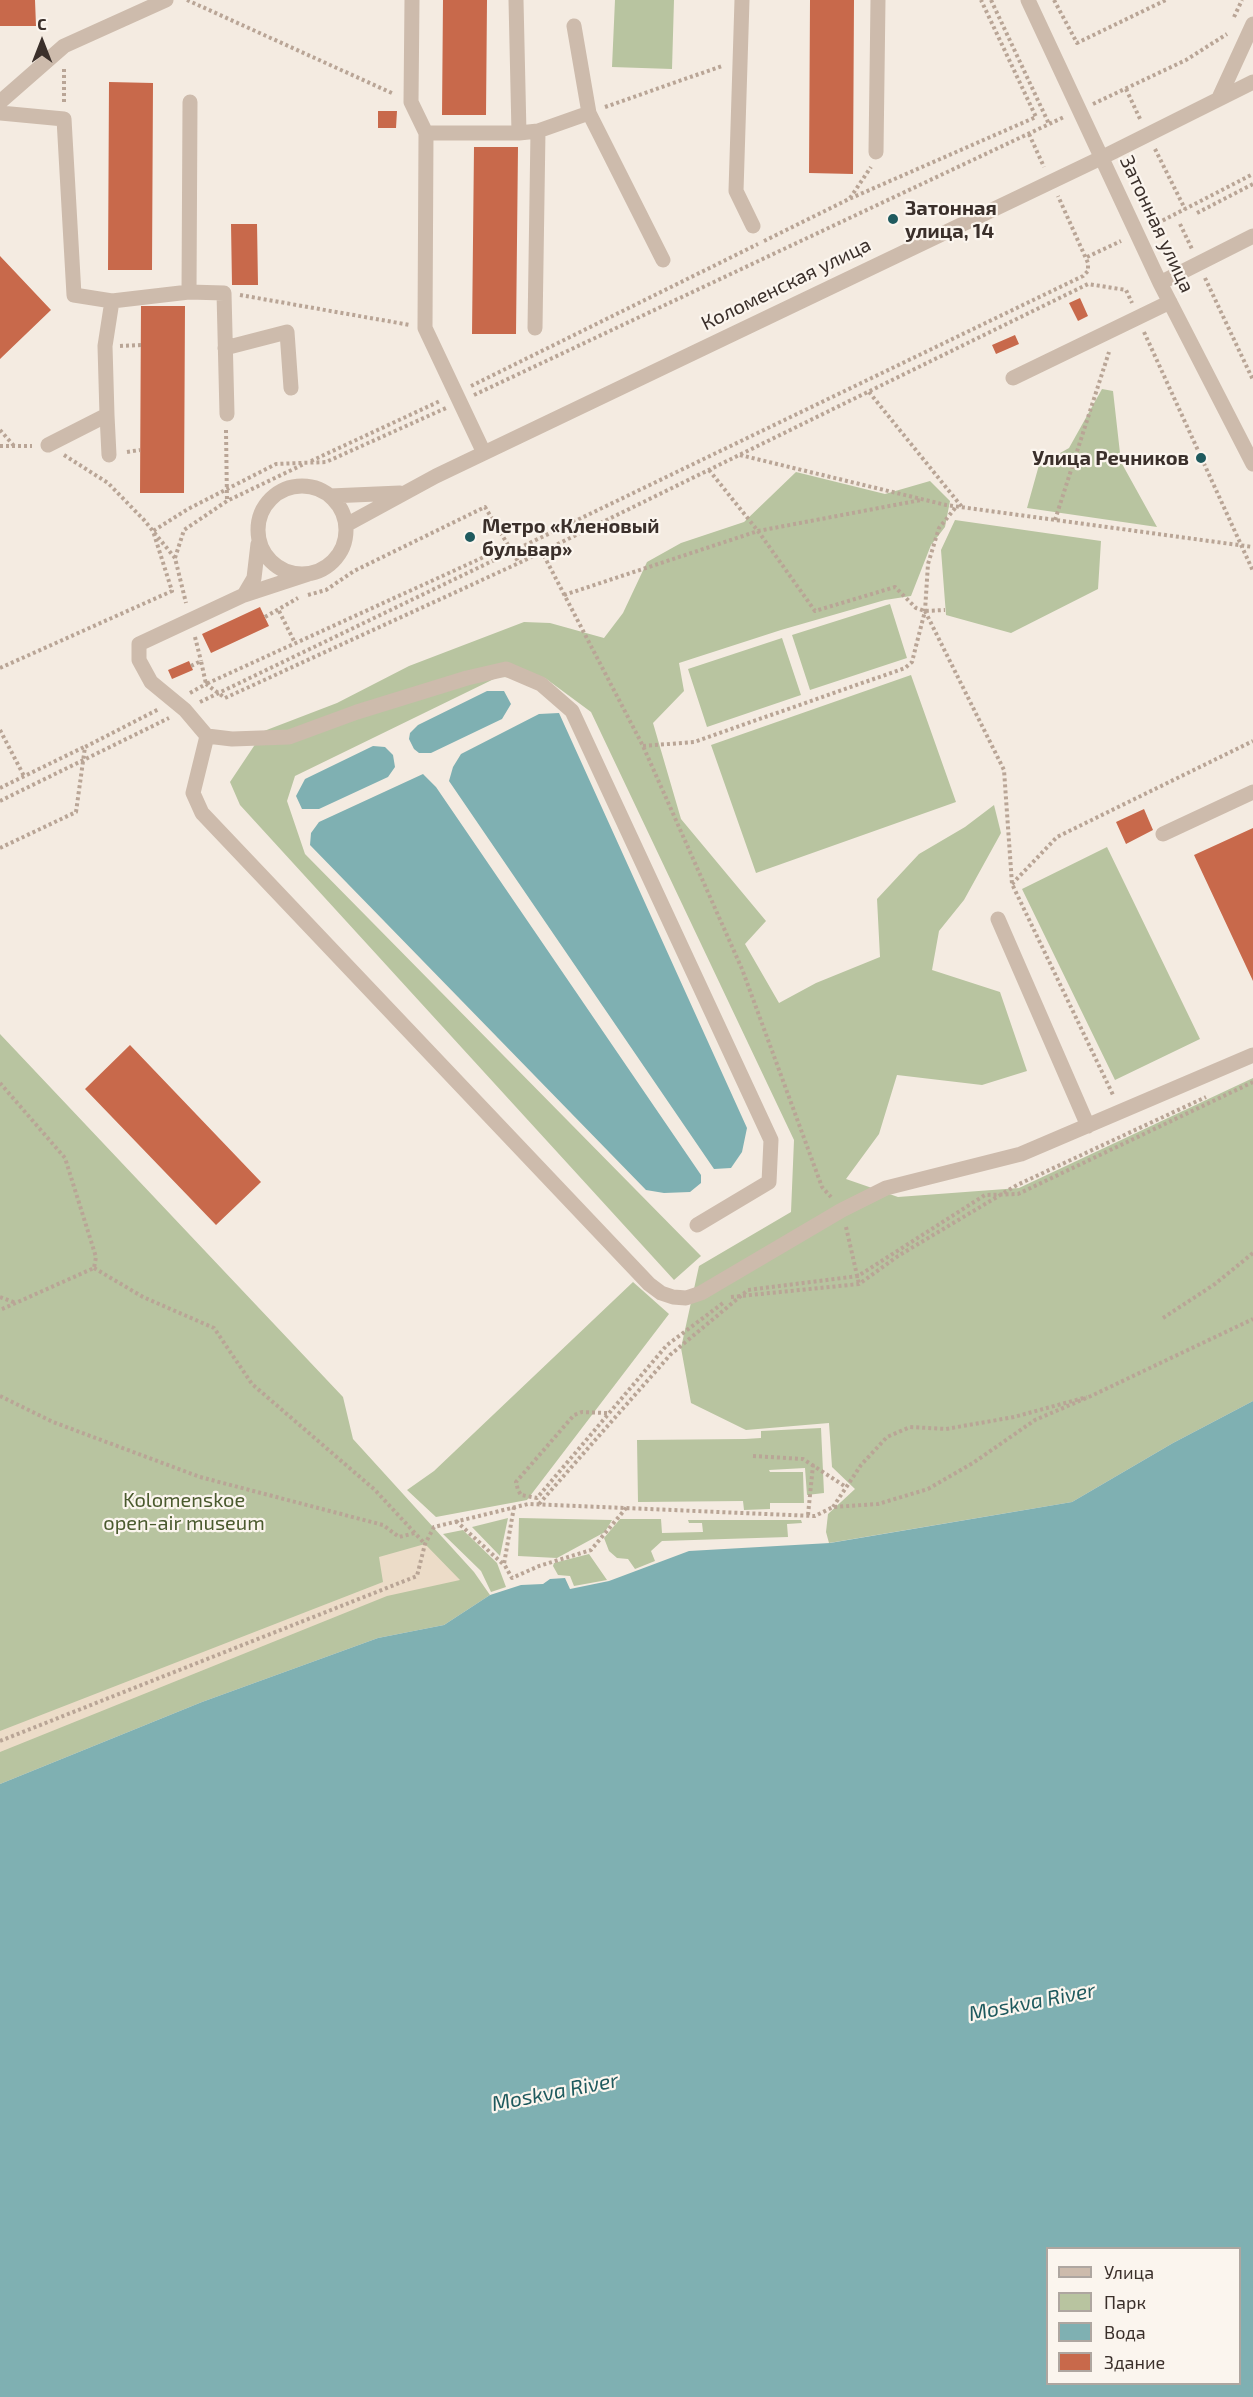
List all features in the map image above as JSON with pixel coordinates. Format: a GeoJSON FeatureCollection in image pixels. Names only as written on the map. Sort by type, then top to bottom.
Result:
{"type":"FeatureCollection","features":[{"type":"Feature","properties":{"kind":"street"},"geometry":{"type":"LineString","coordinates":[[0,102],[64,46],[166,0]]}},
{"type":"Feature","properties":{"kind":"street"},"geometry":{"type":"LineString","coordinates":[[412,0],[411,102],[426,133],[425,328],[484,453]]}},
{"type":"Feature","properties":{"kind":"street"},"geometry":{"type":"LineString","coordinates":[[516,0],[519,133]]}},
{"type":"Feature","properties":{"kind":"street"},"geometry":{"type":"LineString","coordinates":[[742,0],[736,191],[753,226]]}},
{"type":"Feature","properties":{"kind":"street"},"geometry":{"type":"LineString","coordinates":[[876,152],[878,0]]}},
{"type":"Feature","properties":{"kind":"street","name":"Затонная улица"},"geometry":{"type":"LineString","coordinates":[[1028,0],[1160,283],[1253,464]]}},
{"type":"Feature","properties":{"kind":"street"},"geometry":{"type":"LineString","coordinates":[[1219,99],[1253,24]]}},
{"type":"Feature","properties":{"kind":"street"},"geometry":{"type":"LineString","coordinates":[[574,26],[589,113],[663,260]]}},
{"type":"Feature","properties":{"kind":"street","name":"Коломенская улица"},"geometry":{"type":"LineString","coordinates":[[345,525],[484,453],[1103,157],[1253,82]]}},
{"type":"Feature","properties":{"kind":"street"},"geometry":{"type":"LineString","coordinates":[[189,292],[190,102]]}},
{"type":"Feature","properties":{"kind":"street"},"geometry":{"type":"LineString","coordinates":[[0,113],[64,119],[74,294],[112,301],[189,292],[224,293],[227,414]]}},
{"type":"Feature","properties":{"kind":"street"},"geometry":{"type":"LineString","coordinates":[[426,133],[538,131],[589,113]]}},
{"type":"Feature","properties":{"kind":"street"},"geometry":{"type":"LineString","coordinates":[[536,328],[538,131]]}},
{"type":"Feature","properties":{"kind":"street"},"geometry":{"type":"LineString","coordinates":[[1160,283],[1253,236]]}},
{"type":"Feature","properties":{"kind":"street"},"geometry":{"type":"LineString","coordinates":[[109,455],[105,346],[112,301]]}},
{"type":"Feature","properties":{"kind":"street"},"geometry":{"type":"LineString","coordinates":[[1012,378],[1170,302]]}},
{"type":"Feature","properties":{"kind":"street"},"geometry":{"type":"LineString","coordinates":[[225,348],[287,332],[291,387]]}},
{"type":"Feature","properties":{"kind":"street"},"geometry":{"type":"LineString","coordinates":[[48,445],[107,415]]}},
{"type":"Feature","properties":{"kind":"street","name":"Коломенская улица"},"geometry":{"type":"LineString","coordinates":[[244,595],[254,578],[260,514],[270,498],[295,486],[313,487],[330,496],[403,493]]}},
{"type":"Feature","properties":{"kind":"street"},"geometry":{"type":"LineString","coordinates":[[330,496],[341,510],[345,537],[339,555],[325,568],[244,595],[139,644],[139,660],[151,682],[180,705],[207,736],[232,739],[289,737],[368,708],[467,678],[506,669],[541,684],[572,711],[771,1140],[770,1182],[697,1225]]}},
{"type":"Feature","properties":{"kind":"street"},"geometry":{"type":"LineString","coordinates":[[258,541],[261,550],[273,564],[289,573],[308,574]]}},
{"type":"Feature","properties":{"kind":"street"},"geometry":{"type":"LineString","coordinates":[[207,736],[194,793],[202,813],[621,1255],[661,1293],[673,1297],[687,1298],[701,1293],[842,1210],[886,1188],[1021,1155],[1120,1110],[1253,1055]]}},
{"type":"Feature","properties":{"kind":"street"},"geometry":{"type":"LineString","coordinates":[[1163,834],[1253,792]]}},
{"type":"Feature","properties":{"kind":"street"},"geometry":{"type":"LineString","coordinates":[[998,919],[1088,1126]]}},
{"type":"Feature","properties":{"kind":"path"},"geometry":{"type":"LineString","coordinates":[[187,0],[411,102]]}},
{"type":"Feature","properties":{"kind":"path"},"geometry":{"type":"LineString","coordinates":[[0,446],[48,445],[108,483],[175,558],[184,530],[227,501],[458,398],[849,199],[1036,117],[981,0]]}},
{"type":"Feature","properties":{"kind":"path"},"geometry":{"type":"LineString","coordinates":[[153,531],[226,489],[276,464],[326,462],[458,398],[1049,124],[991,0]]}},
{"type":"Feature","properties":{"kind":"path"},"geometry":{"type":"LineString","coordinates":[[1054,0],[1077,43],[1166,0]]}},
{"type":"Feature","properties":{"kind":"path"},"geometry":{"type":"LineString","coordinates":[[1093,104],[1186,60],[1227,34],[1245,42]]}},
{"type":"Feature","properties":{"kind":"path"},"geometry":{"type":"LineString","coordinates":[[64,46],[64,119]]}},
{"type":"Feature","properties":{"kind":"path"},"geometry":{"type":"LineString","coordinates":[[589,113],[740,59]]}},
{"type":"Feature","properties":{"kind":"path"},"geometry":{"type":"LineString","coordinates":[[849,199],[871,168],[876,152]]}},
{"type":"Feature","properties":{"kind":"path"},"geometry":{"type":"LineString","coordinates":[[0,788],[180,705],[219,693],[1083,276],[1088,271],[1087,257],[1138,234],[1253,174]]}},
{"type":"Feature","properties":{"kind":"path"},"geometry":{"type":"LineString","coordinates":[[1197,213],[1253,184]]}},
{"type":"Feature","properties":{"kind":"path"},"geometry":{"type":"LineString","coordinates":[[1180,224],[1253,380]]}},
{"type":"Feature","properties":{"kind":"path"},"geometry":{"type":"LineString","coordinates":[[191,666],[201,661],[206,684],[225,698],[519,563],[541,550],[1088,284],[1126,290],[1253,571]]}},
{"type":"Feature","properties":{"kind":"path"},"geometry":{"type":"LineString","coordinates":[[224,293],[425,328]]}},
{"type":"Feature","properties":{"kind":"path"},"geometry":{"type":"LineString","coordinates":[[1055,520],[1116,328]]}},
{"type":"Feature","properties":{"kind":"path"},"geometry":{"type":"LineString","coordinates":[[869,392],[959,507]]}},
{"type":"Feature","properties":{"kind":"path"},"geometry":{"type":"LineString","coordinates":[[227,414],[227,501]]}},
{"type":"Feature","properties":{"kind":"path"},"geometry":{"type":"LineString","coordinates":[[0,430],[15,447]]}},
{"type":"Feature","properties":{"kind":"path"},"geometry":{"type":"LineString","coordinates":[[740,455],[959,507],[1253,547]]}},
{"type":"Feature","properties":{"kind":"path"},"geometry":{"type":"LineString","coordinates":[[709,470],[758,531],[815,611],[895,587],[916,608],[925,611],[945,610]]}},
{"type":"Feature","properties":{"kind":"path"},"geometry":{"type":"LineString","coordinates":[[564,595],[758,531],[925,500]]}},
{"type":"Feature","properties":{"kind":"path"},"geometry":{"type":"LineString","coordinates":[[265,617],[279,611],[295,599],[326,590],[354,572],[485,507],[519,563]]}},
{"type":"Feature","properties":{"kind":"path"},"geometry":{"type":"LineString","coordinates":[[643,746],[694,742],[905,668],[912,662],[925,611],[928,564],[939,528],[959,507]]}},
{"type":"Feature","properties":{"kind":"path"},"geometry":{"type":"LineString","coordinates":[[0,668],[172,591],[153,531]]}},
{"type":"Feature","properties":{"kind":"path"},"geometry":{"type":"LineString","coordinates":[[0,801],[83,761],[180,705],[206,684],[508,546]]}},
{"type":"Feature","properties":{"kind":"path"},"geometry":{"type":"LineString","coordinates":[[541,550],[643,746],[742,969],[822,1186],[842,1210],[859,1284]]}},
{"type":"Feature","properties":{"kind":"path"},"geometry":{"type":"LineString","coordinates":[[279,611],[295,643]]}},
{"type":"Feature","properties":{"kind":"path"},"geometry":{"type":"LineString","coordinates":[[925,611],[1004,770],[1012,884],[1131,1132]]}},
{"type":"Feature","properties":{"kind":"path"},"geometry":{"type":"LineString","coordinates":[[0,730],[24,776]]}},
{"type":"Feature","properties":{"kind":"path"},"geometry":{"type":"LineString","coordinates":[[1012,884],[1057,837],[1253,741]]}},
{"type":"Feature","properties":{"kind":"path"},"geometry":{"type":"LineString","coordinates":[[0,848],[76,812],[85,747]]}},
{"type":"Feature","properties":{"kind":"path"},"geometry":{"type":"LineString","coordinates":[[538,1504],[670,1355],[747,1290],[858,1276],[985,1195],[1018,1194],[1253,1082]]}},
{"type":"Feature","properties":{"kind":"path"},"geometry":{"type":"LineString","coordinates":[[0,1083],[65,1158],[96,1257],[94,1268]]}},
{"type":"Feature","properties":{"kind":"path"},"geometry":{"type":"LineString","coordinates":[[607,1413],[582,1412],[574,1415],[516,1482],[521,1494],[537,1498],[667,1345],[730,1297],[859,1284],[898,1256],[1001,1195],[1212,1094]]}},
{"type":"Feature","properties":{"kind":"path"},"geometry":{"type":"LineString","coordinates":[[1163,1318],[1215,1284],[1253,1253]]}},
{"type":"Feature","properties":{"kind":"path"},"geometry":{"type":"LineString","coordinates":[[0,1310],[94,1268]]}},
{"type":"Feature","properties":{"kind":"path"},"geometry":{"type":"LineString","coordinates":[[94,1268],[143,1297],[214,1328],[252,1384],[375,1490],[425,1544]]}},
{"type":"Feature","properties":{"kind":"path"},"geometry":{"type":"LineString","coordinates":[[0,1297],[17,1304]]}},
{"type":"Feature","properties":{"kind":"path"},"geometry":{"type":"LineString","coordinates":[[0,1741],[417,1576],[425,1544],[434,1527],[514,1507],[538,1504],[815,1516],[833,1507],[878,1504],[928,1489],[973,1463],[1035,1420],[1253,1319]]}},
{"type":"Feature","properties":{"kind":"path"},"geometry":{"type":"LineString","coordinates":[[0,1396],[53,1422],[200,1477],[383,1525],[399,1537],[415,1533]]}},
{"type":"Feature","properties":{"kind":"path"},"geometry":{"type":"LineString","coordinates":[[833,1507],[861,1465],[888,1437],[910,1427],[946,1429],[1014,1417],[1091,1396]]}},
{"type":"Feature","properties":{"kind":"path"},"geometry":{"type":"LineString","coordinates":[[753,1456],[803,1459],[846,1487]]}},
{"type":"Feature","properties":{"kind":"path"},"geometry":{"type":"LineString","coordinates":[[808,1515],[813,1465]]}},
{"type":"Feature","properties":{"kind":"path"},"geometry":{"type":"LineString","coordinates":[[504,1564],[514,1507]]}},
{"type":"Feature","properties":{"kind":"path"},"geometry":{"type":"LineString","coordinates":[[456,1521],[504,1564],[512,1578],[539,1566],[591,1550],[627,1507]]}},
{"type":"Feature","properties":{"kind":"green space"},"geometry":{"type":"Polygon","coordinates":[[[615,0],[674,0],[672,69],[612,67],[615,0]]]}},
{"type":"Feature","properties":{"kind":"green space"},"geometry":{"type":"Polygon","coordinates":[[[1102,389],[1113,391],[1121,462],[1157,527],[1027,508],[1039,465],[1069,448],[1102,389]]]}},
{"type":"Feature","properties":{"kind":"green space"},"geometry":{"type":"Polygon","coordinates":[[[796,472],[885,494],[930,481],[950,501],[945,527],[931,545],[911,596],[885,600],[781,630],[679,663],[684,691],[653,723],[681,819],[766,921],[745,944],[779,1003],[816,983],[880,957],[877,899],[919,854],[965,827],[994,805],[1001,833],[964,900],[939,931],[932,970],[1000,992],[1027,1071],[982,1085],[897,1075],[879,1134],[846,1179],[898,1197],[1019,1188],[1253,1078],[1253,1401],[1173,1443],[1072,1502],[829,1543],[826,1532],[828,1514],[855,1489],[832,1467],[829,1423],[746,1430],[691,1403],[681,1348],[699,1266],[791,1212],[794,1140],[591,712],[545,678],[498,677],[295,776],[287,801],[305,854],[701,1256],[674,1280],[240,805],[230,782],[264,731],[337,703],[409,666],[524,622],[550,623],[604,638],[623,613],[647,562],[681,543],[744,522],[796,472]]]}},
{"type":"Feature","properties":{"kind":"green space"},"geometry":{"type":"Polygon","coordinates":[[[955,520],[1101,541],[1098,589],[1011,633],[946,615],[941,550],[955,520]]]}},
{"type":"Feature","properties":{"kind":"green space"},"geometry":{"type":"Polygon","coordinates":[[[890,604],[907,658],[810,690],[792,635],[890,604]]]}},
{"type":"Feature","properties":{"kind":"green space"},"geometry":{"type":"Polygon","coordinates":[[[782,638],[801,695],[707,727],[688,669],[782,638]]]}},
{"type":"Feature","properties":{"kind":"green space"},"geometry":{"type":"Polygon","coordinates":[[[911,675],[956,802],[756,873],[711,745],[911,675]]]}},
{"type":"Feature","properties":{"kind":"green space"},"geometry":{"type":"Polygon","coordinates":[[[1107,847],[1200,1039],[1115,1080],[1022,889],[1107,847]]]}},
{"type":"Feature","properties":{"kind":"green space","name":"Kolomenskoe open-air museum"},"geometry":{"type":"Polygon","coordinates":[[[0,1034],[343,1397],[353,1439],[474,1572],[490,1595],[444,1625],[378,1638],[202,1702],[0,1784],[0,1034]]]}},
{"type":"Feature","properties":{"kind":"green space"},"geometry":{"type":"Polygon","coordinates":[[[633,1282],[669,1314],[527,1500],[436,1517],[407,1490],[434,1471],[633,1282]]]}},
{"type":"Feature","properties":{"kind":"green space"},"geometry":{"type":"Polygon","coordinates":[[[821,1428],[824,1493],[807,1495],[805,1468],[769,1470],[770,1472],[803,1472],[804,1503],[770,1503],[770,1509],[744,1510],[743,1501],[638,1502],[637,1440],[761,1438],[761,1431],[821,1428]]]}},
{"type":"Feature","properties":{"kind":"green space"},"geometry":{"type":"Polygon","coordinates":[[[508,1518],[500,1556],[472,1527],[508,1518]]]}},
{"type":"Feature","properties":{"kind":"green space"},"geometry":{"type":"Polygon","coordinates":[[[519,1518],[612,1520],[605,1532],[557,1558],[518,1556],[519,1518]]]}},
{"type":"Feature","properties":{"kind":"green space"},"geometry":{"type":"Polygon","coordinates":[[[620,1519],[661,1519],[662,1533],[703,1532],[702,1523],[689,1523],[688,1520],[801,1520],[802,1523],[787,1524],[788,1537],[662,1541],[651,1551],[655,1561],[635,1569],[628,1559],[617,1558],[609,1551],[604,1538],[620,1519]]]}},
{"type":"Feature","properties":{"kind":"green space"},"geometry":{"type":"Polygon","coordinates":[[[463,1530],[497,1563],[506,1587],[491,1592],[481,1571],[443,1534],[463,1530]]]}},
{"type":"Feature","properties":{"kind":"green space"},"geometry":{"type":"Polygon","coordinates":[[[589,1554],[607,1580],[574,1586],[570,1576],[558,1575],[553,1566],[554,1563],[589,1554]]]}},
{"type":"Feature","properties":{"kind":"shaded area"},"geometry":{"type":"Polygon","coordinates":[[[425,1544],[460,1580],[387,1596],[0,1752],[0,1731],[383,1582],[379,1557],[425,1544]]]}},
{"type":"Feature","properties":{"kind":"water"},"geometry":{"type":"Polygon","coordinates":[[[487,691],[504,691],[511,704],[502,719],[431,753],[419,753],[414,749],[409,739],[410,733],[418,725],[487,691]]]}},
{"type":"Feature","properties":{"kind":"water"},"geometry":{"type":"Polygon","coordinates":[[[559,713],[747,1128],[742,1152],[731,1168],[714,1169],[449,781],[453,767],[461,754],[539,714],[559,713]]]}},
{"type":"Feature","properties":{"kind":"water"},"geometry":{"type":"Polygon","coordinates":[[[373,746],[385,747],[393,755],[395,767],[388,777],[319,809],[302,809],[296,796],[305,779],[373,746]]]}},
{"type":"Feature","properties":{"kind":"water"},"geometry":{"type":"Polygon","coordinates":[[[423,774],[436,787],[701,1175],[701,1183],[690,1192],[664,1193],[646,1190],[310,845],[311,833],[319,822],[423,774]]]}},
{"type":"Feature","properties":{"kind":"water","name":"Moskva River"},"geometry":{"type":"Polygon","coordinates":[[[1253,1401],[1253,2397],[0,2397],[0,1784],[202,1702],[378,1638],[444,1625],[490,1595],[521,1585],[543,1584],[550,1579],[565,1578],[570,1589],[609,1581],[689,1551],[830,1543],[1072,1502],[1173,1443],[1253,1401]]]}},
{"type":"Feature","properties":{"kind":"building"},"geometry":{"type":"Polygon","coordinates":[[[0,0],[35,0],[36,26],[0,26],[0,0]]]}},
{"type":"Feature","properties":{"kind":"building"},"geometry":{"type":"Polygon","coordinates":[[[443,0],[487,0],[486,115],[442,115],[443,0]]]}},
{"type":"Feature","properties":{"kind":"building"},"geometry":{"type":"Polygon","coordinates":[[[810,0],[854,0],[853,174],[809,173],[810,0]]]}},
{"type":"Feature","properties":{"kind":"building"},"geometry":{"type":"Polygon","coordinates":[[[109,82],[153,83],[152,270],[108,270],[109,82]]]}},
{"type":"Feature","properties":{"kind":"building"},"geometry":{"type":"Polygon","coordinates":[[[378,111],[397,111],[396,128],[378,128],[378,111]]]}},
{"type":"Feature","properties":{"kind":"building"},"geometry":{"type":"Polygon","coordinates":[[[474,147],[518,147],[516,334],[472,334],[474,147]]]}},
{"type":"Feature","properties":{"kind":"building"},"geometry":{"type":"Polygon","coordinates":[[[231,224],[257,224],[258,285],[232,285],[231,224]]]}},
{"type":"Feature","properties":{"kind":"building"},"geometry":{"type":"Polygon","coordinates":[[[0,256],[51,310],[0,359],[0,256]]]}},
{"type":"Feature","properties":{"kind":"building"},"geometry":{"type":"Polygon","coordinates":[[[1080,298],[1088,316],[1078,321],[1069,303],[1080,298]]]}},
{"type":"Feature","properties":{"kind":"building"},"geometry":{"type":"Polygon","coordinates":[[[141,306],[185,306],[184,493],[140,493],[141,306]]]}},
{"type":"Feature","properties":{"kind":"building"},"geometry":{"type":"Polygon","coordinates":[[[1015,335],[1019,344],[996,354],[992,345],[1015,335]]]}},
{"type":"Feature","properties":{"kind":"building"},"geometry":{"type":"Polygon","coordinates":[[[260,607],[269,626],[211,653],[202,634],[260,607]]]}},
{"type":"Feature","properties":{"kind":"building"},"geometry":{"type":"Polygon","coordinates":[[[189,661],[193,670],[172,679],[168,670],[189,661]]]}},
{"type":"Feature","properties":{"kind":"building"},"geometry":{"type":"Polygon","coordinates":[[[1144,809],[1153,830],[1126,844],[1116,822],[1144,809]]]}},
{"type":"Feature","properties":{"kind":"building"},"geometry":{"type":"Polygon","coordinates":[[[1253,828],[1253,981],[1194,855],[1253,828]]]}},
{"type":"Feature","properties":{"kind":"building"},"geometry":{"type":"Polygon","coordinates":[[[130,1045],[261,1182],[216,1225],[85,1089],[130,1045]]]}},
{"type":"Feature","properties":{"kind":"place","name":"Затонная улица, 14"},"geometry":{"type":"Point","coordinates":[893,219]}},
{"type":"Feature","properties":{"kind":"place","name":"Улица Речников"},"geometry":{"type":"Point","coordinates":[1201,458]}},
{"type":"Feature","properties":{"kind":"place","name":"Метро «Кленовый бульвар»"},"geometry":{"type":"Point","coordinates":[470,537]}}]}
